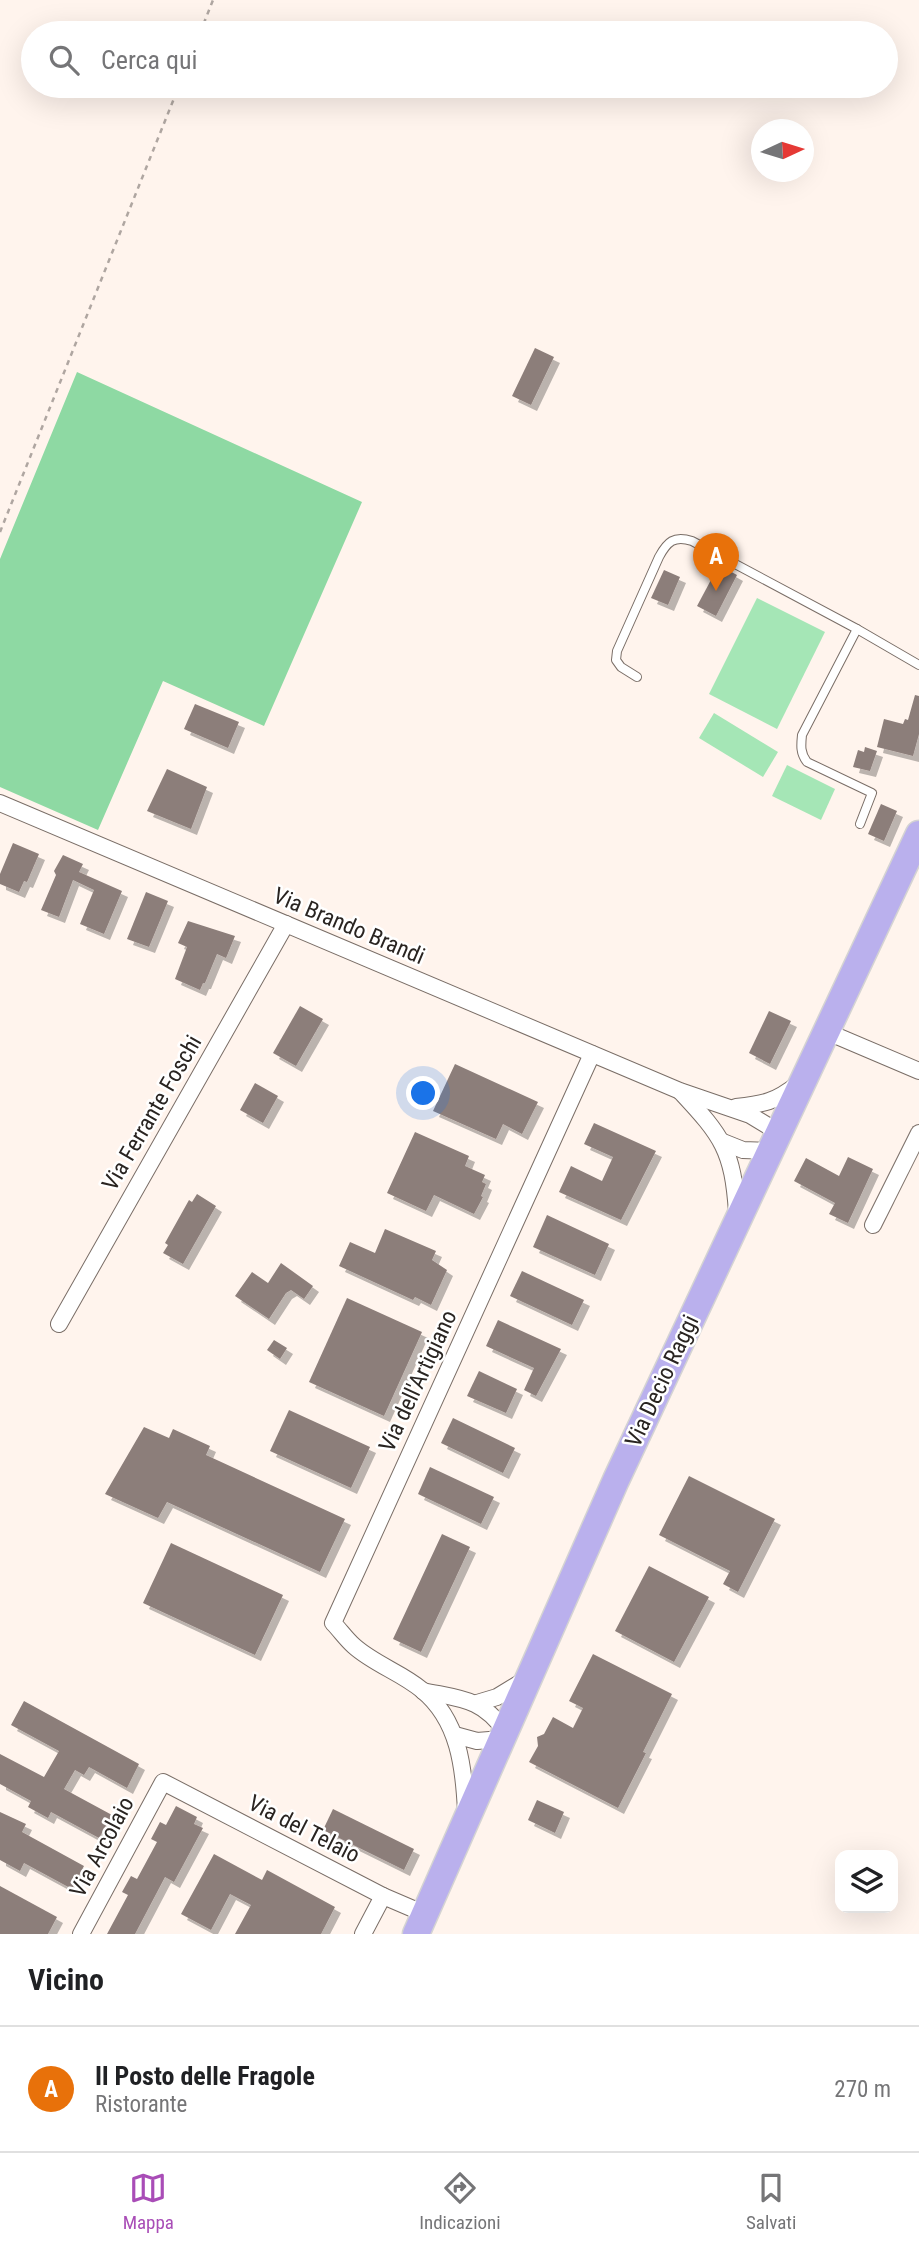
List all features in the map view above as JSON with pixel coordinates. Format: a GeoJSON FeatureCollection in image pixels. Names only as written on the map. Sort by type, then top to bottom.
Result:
{"type":"FeatureCollection","features":[{"type":"Feature","properties":{"kind":"main road","name":"Via Decio Raggi"},"geometry":{"type":"LineString","coordinates":[[421,1924],[616,1480],[919,834]]}},
{"type":"Feature","properties":{"kind":"street","name":"Via Brando Brandi"},"geometry":{"type":"LineString","coordinates":[[0,803],[680,1091],[731,1107],[760,1120],[774,1142]]}},
{"type":"Feature","properties":{"kind":"street","name":"Via Ferrante Foschi"},"geometry":{"type":"LineString","coordinates":[[58,1324],[286,924]]}},
{"type":"Feature","properties":{"kind":"street"},"geometry":{"type":"LineString","coordinates":[[825,1031],[919,1071]]}},
{"type":"Feature","properties":{"kind":"street","name":"Via dell'Artigiano"},"geometry":{"type":"LineString","coordinates":[[477,1703],[423,1690],[355,1647],[332,1623],[592,1054]]}},
{"type":"Feature","properties":{"kind":"street","name":"Via Brando Brandi"},"geometry":{"type":"LineString","coordinates":[[731,1107],[765,1104],[781,1098],[803,1080]]}},
{"type":"Feature","properties":{"kind":"street","name":"Via Brando Brandi"},"geometry":{"type":"LineString","coordinates":[[680,1091],[723,1142],[733,1171],[738,1219]]}},
{"type":"Feature","properties":{"kind":"street"},"geometry":{"type":"LineString","coordinates":[[873,1225],[919,1133]]}},
{"type":"Feature","properties":{"kind":"street"},"geometry":{"type":"LineString","coordinates":[[723,1142],[743,1150],[774,1142]]}},
{"type":"Feature","properties":{"kind":"street"},"geometry":{"type":"LineString","coordinates":[[477,1703],[497,1698],[528,1678]]}},
{"type":"Feature","properties":{"kind":"street","name":"Via dell'Artigiano"},"geometry":{"type":"LineString","coordinates":[[423,1690],[455,1735],[463,1774],[466,1821]]}},
{"type":"Feature","properties":{"kind":"street"},"geometry":{"type":"LineString","coordinates":[[455,1735],[477,1741],[503,1735],[493,1715],[477,1703]]}},
{"type":"Feature","properties":{"kind":"street","name":"Via del Telaio"},"geometry":{"type":"LineString","coordinates":[[163,1782],[383,1896],[421,1924]]}},
{"type":"Feature","properties":{"kind":"street","name":"Via Arcolaio"},"geometry":{"type":"LineString","coordinates":[[82,1934],[163,1782]]}},
{"type":"Feature","properties":{"kind":"street"},"geometry":{"type":"LineString","coordinates":[[363,1934],[383,1896]]}},
{"type":"Feature","properties":{"kind":"lane"},"geometry":{"type":"LineString","coordinates":[[636,677],[621,667],[616,660],[617,651],[659,557],[674,538],[692,541],[919,665]]}},
{"type":"Feature","properties":{"kind":"lane"},"geometry":{"type":"LineString","coordinates":[[857,629],[802,735],[801,748],[802,757],[814,768],[872,793],[860,824]]}},
{"type":"Feature","properties":{"kind":"path"},"geometry":{"type":"LineString","coordinates":[[205,21],[213,0]]}},
{"type":"Feature","properties":{"kind":"path"},"geometry":{"type":"LineString","coordinates":[[0,532],[174,98]]}},
{"type":"Feature","properties":{"kind":"green space"},"geometry":{"type":"Polygon","coordinates":[[[77,372],[362,502],[264,726],[163,681],[98,830],[0,787],[0,559],[77,372]]]}},
{"type":"Feature","properties":{"kind":"green space"},"geometry":{"type":"Polygon","coordinates":[[[757,598],[825,632],[777,729],[709,694],[757,598]]]}},
{"type":"Feature","properties":{"kind":"green space"},"geometry":{"type":"Polygon","coordinates":[[[714,713],[778,752],[763,777],[699,738],[714,713]]]}},
{"type":"Feature","properties":{"kind":"green space"},"geometry":{"type":"Polygon","coordinates":[[[787,765],[835,789],[821,820],[772,796],[787,765]]]}},
{"type":"Feature","properties":{"kind":"building"},"geometry":{"type":"Polygon","coordinates":[[[535,348],[554,357],[531,405],[512,396],[535,348]]]}},
{"type":"Feature","properties":{"kind":"building"},"geometry":{"type":"Polygon","coordinates":[[[719,565],[737,575],[716,616],[697,606],[719,565]]]}},
{"type":"Feature","properties":{"kind":"building"},"geometry":{"type":"Polygon","coordinates":[[[664,570],[680,577],[668,605],[651,598],[664,570]]]}},
{"type":"Feature","properties":{"kind":"building"},"geometry":{"type":"Polygon","coordinates":[[[915,695],[919,696],[919,734],[913,756],[877,747],[884,719],[903,724],[905,719],[908,720],[915,695]]]}},
{"type":"Feature","properties":{"kind":"building"},"geometry":{"type":"Polygon","coordinates":[[[195,704],[239,722],[228,748],[184,729],[195,704]]]}},
{"type":"Feature","properties":{"kind":"building"},"geometry":{"type":"Polygon","coordinates":[[[865,747],[877,751],[870,771],[853,767],[858,750],[864,752],[865,747]]]}},
{"type":"Feature","properties":{"kind":"building"},"geometry":{"type":"Polygon","coordinates":[[[167,769],[207,787],[191,829],[147,811],[167,769]]]}},
{"type":"Feature","properties":{"kind":"building"},"geometry":{"type":"Polygon","coordinates":[[[881,804],[897,811],[884,841],[868,834],[881,804]]]}},
{"type":"Feature","properties":{"kind":"building"},"geometry":{"type":"Polygon","coordinates":[[[13,843],[39,854],[27,882],[24,881],[19,892],[0,884],[0,874],[13,843]]]}},
{"type":"Feature","properties":{"kind":"building"},"geometry":{"type":"Polygon","coordinates":[[[63,855],[83,864],[79,872],[122,891],[104,934],[80,924],[94,890],[73,880],[59,917],[41,910],[56,875],[54,871],[63,855]]]}},
{"type":"Feature","properties":{"kind":"building"},"geometry":{"type":"Polygon","coordinates":[[[146,892],[168,901],[149,947],[127,939],[146,892]]]}},
{"type":"Feature","properties":{"kind":"building"},"geometry":{"type":"Polygon","coordinates":[[[188,921],[235,936],[226,958],[217,954],[200,990],[175,979],[187,947],[178,943],[188,921]]]}},
{"type":"Feature","properties":{"kind":"building"},"geometry":{"type":"Polygon","coordinates":[[[300,1006],[323,1019],[296,1066],[273,1053],[300,1006]]]}},
{"type":"Feature","properties":{"kind":"building"},"geometry":{"type":"Polygon","coordinates":[[[769,1011],[791,1021],[770,1064],[749,1053],[769,1011]]]}},
{"type":"Feature","properties":{"kind":"building"},"geometry":{"type":"Polygon","coordinates":[[[455,1064],[538,1102],[522,1134],[503,1124],[496,1139],[433,1111],[455,1064]]]}},
{"type":"Feature","properties":{"kind":"building"},"geometry":{"type":"Polygon","coordinates":[[[255,1083],[278,1096],[263,1123],[240,1110],[255,1083]]]}},
{"type":"Feature","properties":{"kind":"building"},"geometry":{"type":"Polygon","coordinates":[[[594,1123],[656,1151],[621,1220],[559,1192],[571,1166],[602,1181],[613,1157],[584,1144],[594,1123]]]}},
{"type":"Feature","properties":{"kind":"building"},"geometry":{"type":"Polygon","coordinates":[[[415,1132],[469,1156],[465,1166],[485,1175],[482,1182],[486,1184],[481,1196],[483,1197],[474,1214],[434,1195],[426,1211],[387,1193],[415,1132]]]}},
{"type":"Feature","properties":{"kind":"building"},"geometry":{"type":"Polygon","coordinates":[[[848,1157],[873,1169],[848,1223],[829,1214],[835,1203],[794,1181],[806,1158],[839,1176],[848,1157]]]}},
{"type":"Feature","properties":{"kind":"building"},"geometry":{"type":"Polygon","coordinates":[[[197,1194],[216,1206],[183,1264],[163,1253],[168,1245],[165,1243],[189,1200],[192,1202],[197,1194]]]}},
{"type":"Feature","properties":{"kind":"building"},"geometry":{"type":"Polygon","coordinates":[[[547,1215],[609,1244],[595,1275],[533,1247],[547,1215]]]}},
{"type":"Feature","properties":{"kind":"building"},"geometry":{"type":"Polygon","coordinates":[[[385,1229],[436,1251],[432,1260],[447,1270],[431,1305],[415,1297],[413,1300],[339,1266],[350,1242],[375,1253],[385,1229]]]}},
{"type":"Feature","properties":{"kind":"building"},"geometry":{"type":"Polygon","coordinates":[[[281,1263],[313,1286],[304,1299],[291,1290],[286,1293],[269,1319],[235,1296],[252,1272],[268,1283],[281,1263]]]}},
{"type":"Feature","properties":{"kind":"building"},"geometry":{"type":"Polygon","coordinates":[[[522,1271],[584,1300],[572,1325],[510,1296],[522,1271]]]}},
{"type":"Feature","properties":{"kind":"building"},"geometry":{"type":"Polygon","coordinates":[[[347,1298],[422,1332],[384,1416],[309,1382],[347,1298]]]}},
{"type":"Feature","properties":{"kind":"building"},"geometry":{"type":"Polygon","coordinates":[[[498,1320],[561,1349],[536,1396],[524,1390],[534,1368],[486,1346],[498,1320]]]}},
{"type":"Feature","properties":{"kind":"building"},"geometry":{"type":"Polygon","coordinates":[[[274,1340],[287,1348],[280,1359],[267,1350],[274,1340]]]}},
{"type":"Feature","properties":{"kind":"building"},"geometry":{"type":"Polygon","coordinates":[[[479,1371],[517,1389],[506,1413],[467,1396],[479,1371]]]}},
{"type":"Feature","properties":{"kind":"building"},"geometry":{"type":"Polygon","coordinates":[[[289,1410],[370,1447],[351,1488],[270,1451],[289,1410]]]}},
{"type":"Feature","properties":{"kind":"building"},"geometry":{"type":"Polygon","coordinates":[[[453,1418],[515,1448],[503,1473],[441,1443],[453,1418]]]}},
{"type":"Feature","properties":{"kind":"building"},"geometry":{"type":"Polygon","coordinates":[[[144,1427],[169,1438],[173,1429],[210,1446],[206,1455],[345,1519],[320,1572],[167,1502],[158,1518],[105,1494],[144,1427]]]}},
{"type":"Feature","properties":{"kind":"building"},"geometry":{"type":"Polygon","coordinates":[[[430,1467],[494,1497],[481,1524],[418,1494],[430,1467]]]}},
{"type":"Feature","properties":{"kind":"building"},"geometry":{"type":"Polygon","coordinates":[[[689,1476],[775,1519],[738,1592],[723,1584],[730,1571],[659,1535],[689,1476]]]}},
{"type":"Feature","properties":{"kind":"building"},"geometry":{"type":"Polygon","coordinates":[[[442,1534],[470,1547],[421,1652],[393,1639],[442,1534]]]}},
{"type":"Feature","properties":{"kind":"building"},"geometry":{"type":"Polygon","coordinates":[[[171,1543],[283,1595],[255,1655],[143,1603],[171,1543]]]}},
{"type":"Feature","properties":{"kind":"building"},"geometry":{"type":"Polygon","coordinates":[[[649,1566],[709,1597],[674,1662],[615,1631],[649,1566]]]}},
{"type":"Feature","properties":{"kind":"building"},"geometry":{"type":"Polygon","coordinates":[[[593,1654],[672,1694],[618,1808],[529,1762],[538,1746],[537,1737],[544,1734],[553,1717],[573,1728],[583,1708],[569,1701],[593,1654]]]}},
{"type":"Feature","properties":{"kind":"building"},"geometry":{"type":"Polygon","coordinates":[[[24,1701],[139,1764],[127,1788],[89,1767],[84,1775],[75,1770],[64,1789],[112,1815],[99,1838],[51,1812],[48,1818],[28,1807],[31,1801],[0,1784],[0,1754],[44,1777],[59,1751],[11,1725],[24,1701]]]}},
{"type":"Feature","properties":{"kind":"building"},"geometry":{"type":"Polygon","coordinates":[[[537,1800],[564,1812],[555,1833],[528,1820],[537,1800]]]}},
{"type":"Feature","properties":{"kind":"building"},"geometry":{"type":"Polygon","coordinates":[[[176,1806],[197,1817],[194,1824],[203,1828],[174,1882],[165,1877],[135,1934],[107,1934],[128,1895],[122,1892],[131,1876],[137,1879],[157,1842],[151,1839],[160,1822],[166,1825],[176,1806]]]}},
{"type":"Feature","properties":{"kind":"building"},"geometry":{"type":"Polygon","coordinates":[[[333,1809],[414,1849],[404,1870],[323,1830],[333,1809]]]}},
{"type":"Feature","properties":{"kind":"building"},"geometry":{"type":"Polygon","coordinates":[[[0,1812],[26,1824],[22,1832],[84,1866],[72,1889],[24,1863],[20,1871],[0,1860],[0,1812]]]}},
{"type":"Feature","properties":{"kind":"building"},"geometry":{"type":"Polygon","coordinates":[[[214,1854],[262,1880],[267,1870],[335,1907],[321,1934],[235,1934],[251,1905],[230,1894],[211,1930],[181,1914],[214,1854]]]}},
{"type":"Feature","properties":{"kind":"building"},"geometry":{"type":"Polygon","coordinates":[[[0,1886],[57,1917],[48,1934],[0,1934],[0,1886]]]}},
{"type":"Feature","properties":{"kind":"place","name":"Il Posto delle Fragole"},"geometry":{"type":"Point","coordinates":[716,591]}}]}
